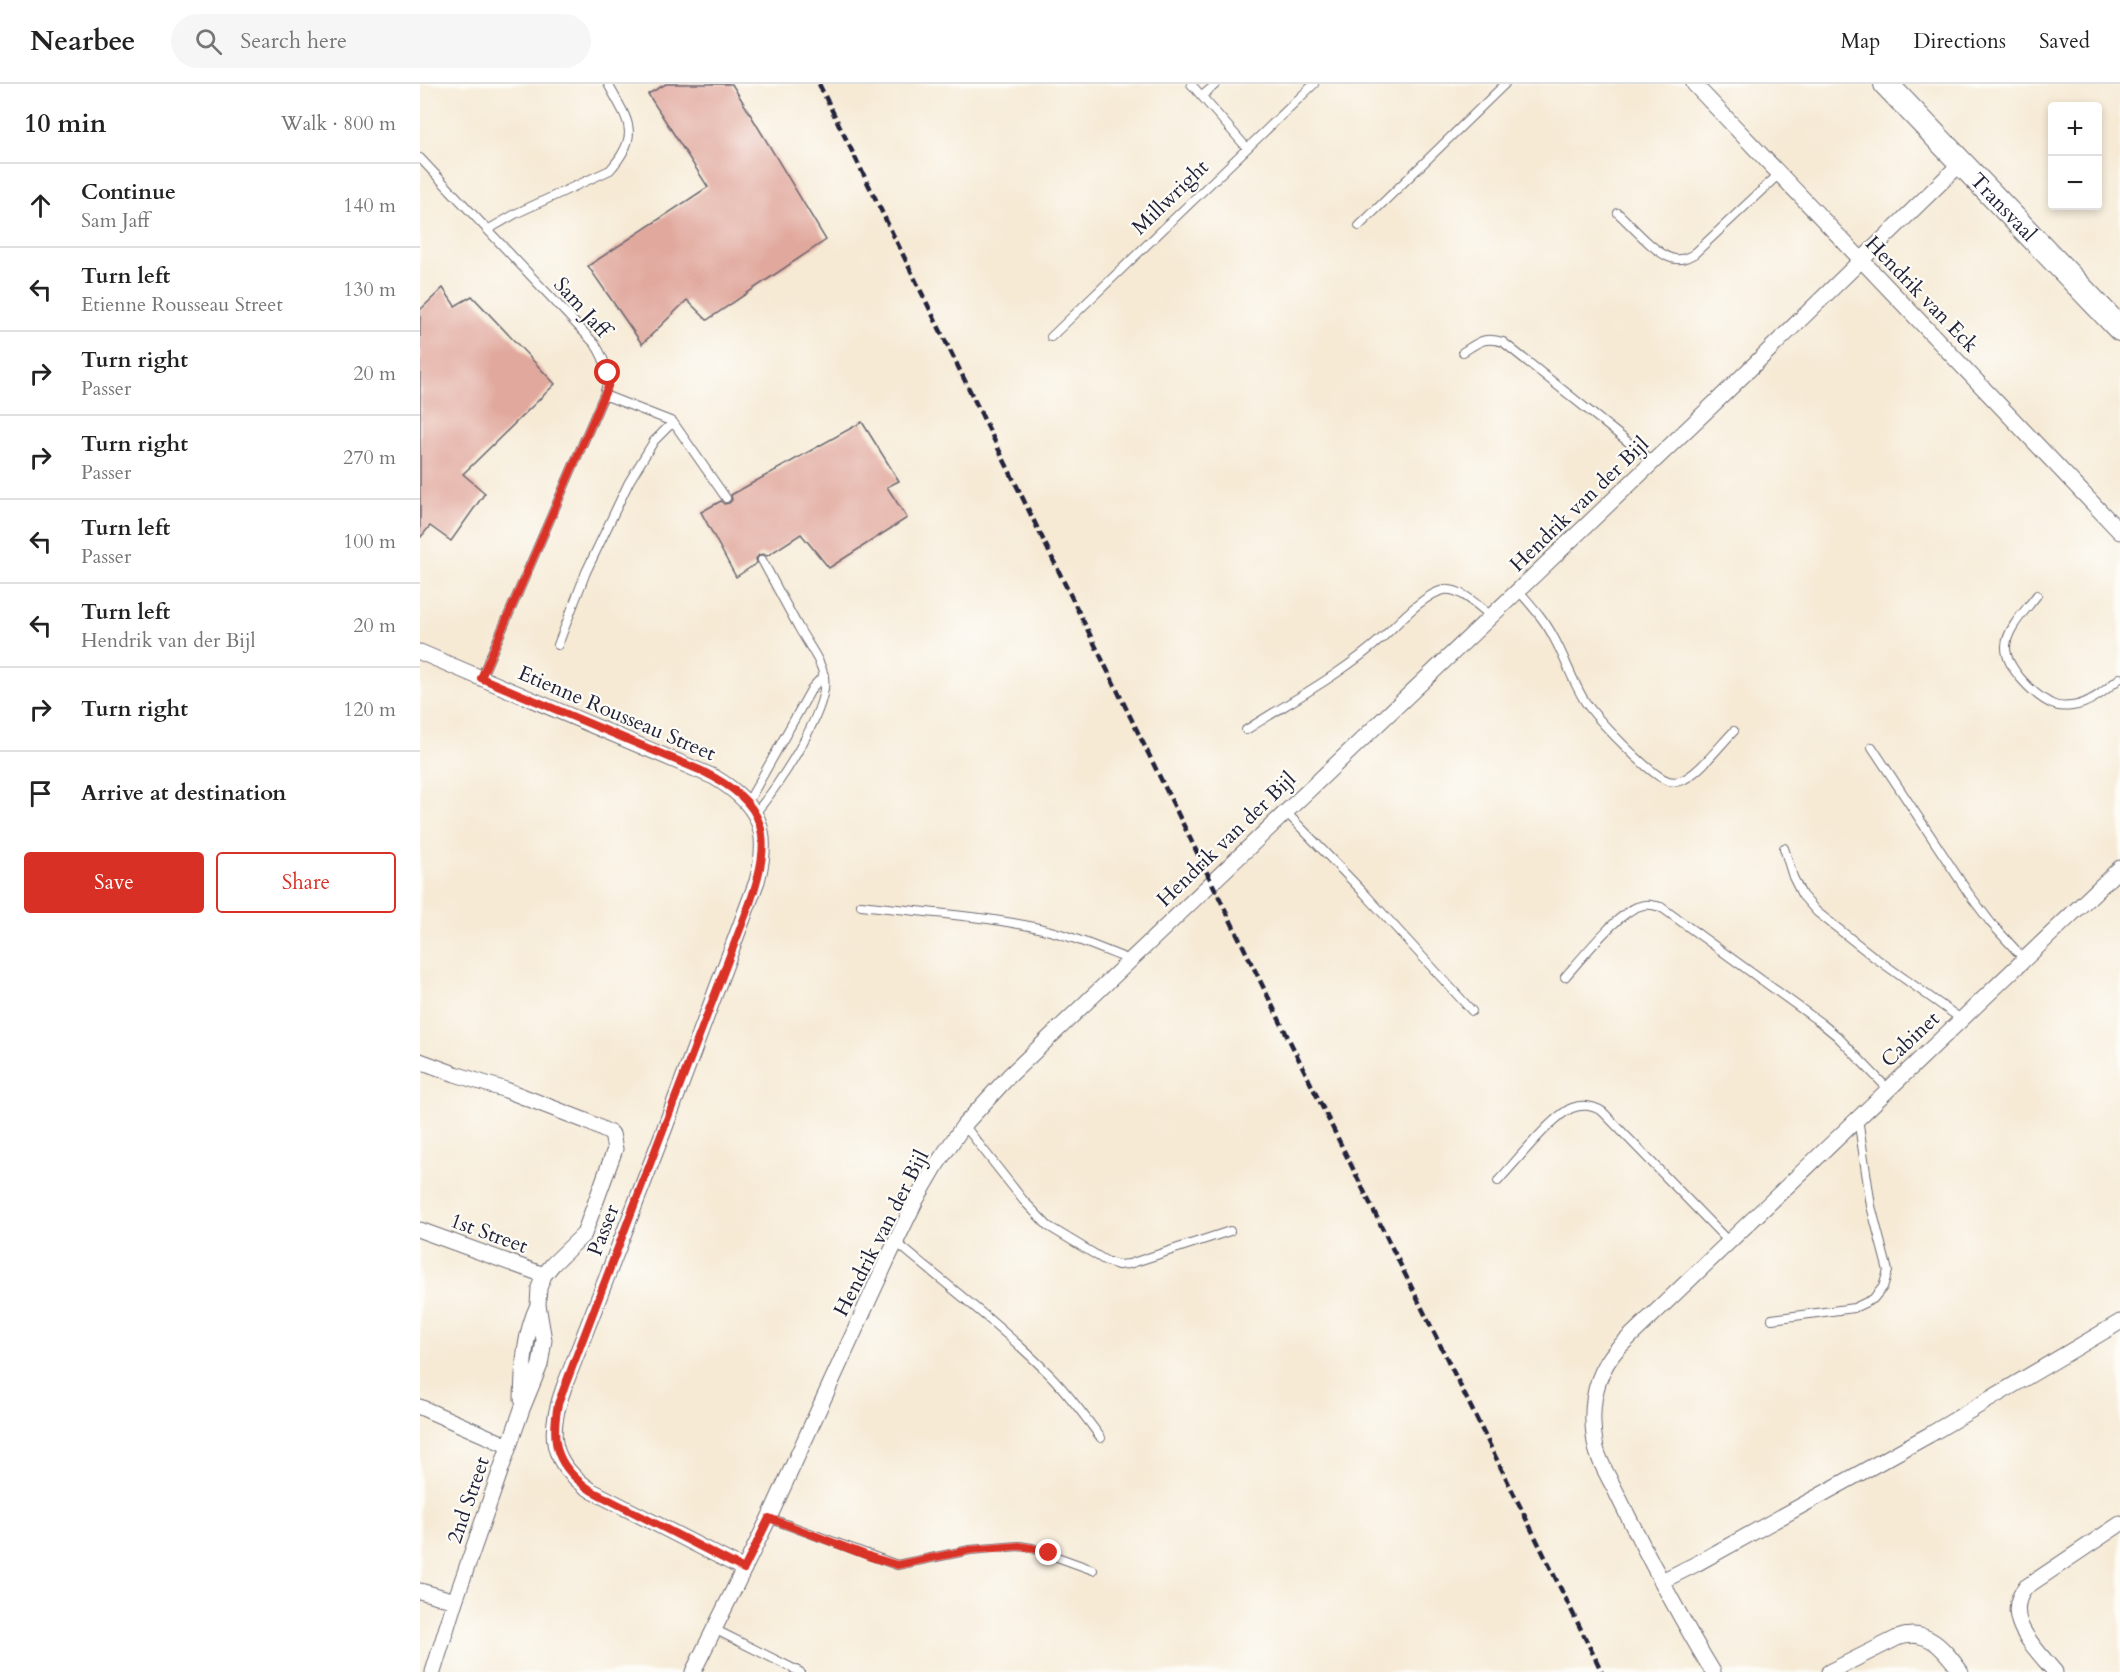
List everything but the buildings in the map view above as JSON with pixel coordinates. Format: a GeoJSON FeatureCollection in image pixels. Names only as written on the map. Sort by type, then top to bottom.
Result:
{"type":"FeatureCollection","features":[{"type":"Feature","properties":{"kind":"highway","name":"Transvaal"},"geometry":{"type":"LineString","coordinates":[[1886,84],[2120,329]]}},
{"type":"Feature","properties":{"kind":"street","name":"Hendrik van Eck"},"geometry":{"type":"LineString","coordinates":[[1694,84],[2120,532]]}},
{"type":"Feature","properties":{"kind":"street","name":"Hendrik van der Bijl"},"geometry":{"type":"LineString","coordinates":[[693,1672],[769,1518],[896,1242],[937,1164],[964,1125],[1009,1076],[1653,462],[1962,162]]}},
{"type":"Feature","properties":{"kind":"street","name":"Etienne Rousseau Street"},"geometry":{"type":"LineString","coordinates":[[420,652],[702,771],[729,786],[751,807]]}},
{"type":"Feature","properties":{"kind":"street","name":"Passer"},"geometry":{"type":"LineString","coordinates":[[744,1569],[592,1491],[575,1479],[561,1460],[555,1447],[554,1434],[558,1404],[564,1387],[664,1130],[757,881],[763,845],[760,821],[751,807]]}},
{"type":"Feature","properties":{"kind":"street","name":"Cabinet"},"geometry":{"type":"LineString","coordinates":[[1713,1672],[1662,1581],[1599,1456],[1592,1417],[1593,1401],[1603,1369],[1611,1356],[1888,1089],[2116,875]]}},
{"type":"Feature","properties":{"kind":"street"},"geometry":{"type":"LineString","coordinates":[[420,1061],[586,1120],[612,1134],[615,1149],[587,1228],[579,1240],[544,1275]]}},
{"type":"Feature","properties":{"kind":"street","name":"1st Street"},"geometry":{"type":"LineString","coordinates":[[420,1230],[544,1275]]}},
{"type":"Feature","properties":{"kind":"street","name":"2nd Street"},"geometry":{"type":"LineString","coordinates":[[433,1672],[455,1601],[522,1409],[525,1352],[544,1275]]}},
{"type":"Feature","properties":{"kind":"street"},"geometry":{"type":"LineString","coordinates":[[1662,1581],[1929,1435],[2120,1322]]}},
{"type":"Feature","properties":{"kind":"street"},"geometry":{"type":"LineString","coordinates":[[420,1407],[509,1446]]}},
{"type":"Feature","properties":{"kind":"street"},"geometry":{"type":"LineString","coordinates":[[2055,1672],[2023,1629],[2016,1609],[2018,1597],[2026,1587],[2120,1524]]}},
{"type":"Feature","properties":{"kind":"street"},"geometry":{"type":"LineString","coordinates":[[420,1591],[455,1601]]}},
{"type":"Feature","properties":{"kind":"street"},"geometry":{"type":"LineString","coordinates":[[1829,1672],[1897,1638],[1915,1635],[1931,1640],[1961,1672]]}},
{"type":"Feature","properties":{"kind":"lane"},"geometry":{"type":"LineString","coordinates":[[489,229],[517,213],[610,170],[621,157],[629,141],[628,120],[608,84]]}},
{"type":"Feature","properties":{"kind":"lane"},"geometry":{"type":"LineString","coordinates":[[1191,84],[1247,148]]}},
{"type":"Feature","properties":{"kind":"lane"},"geometry":{"type":"LineString","coordinates":[[1202,96],[1216,84]]}},
{"type":"Feature","properties":{"kind":"lane","name":"Millwright"},"geometry":{"type":"LineString","coordinates":[[1051,337],[1314,84]]}},
{"type":"Feature","properties":{"kind":"lane"},"geometry":{"type":"LineString","coordinates":[[1359,226],[1505,84]]}},
{"type":"Feature","properties":{"kind":"lane","name":"Sam Jaff"},"geometry":{"type":"LineString","coordinates":[[420,158],[595,344],[605,361],[608,373],[608,386],[481,678]]}},
{"type":"Feature","properties":{"kind":"lane"},"geometry":{"type":"LineString","coordinates":[[1618,213],[1662,253],[1672,259],[1684,260],[1694,254],[1779,174]]}},
{"type":"Feature","properties":{"kind":"lane"},"geometry":{"type":"LineString","coordinates":[[1463,352],[1481,340],[1492,338],[1503,342],[1653,462]]}},
{"type":"Feature","properties":{"kind":"lane"},"geometry":{"type":"LineString","coordinates":[[604,395],[673,422],[726,498]]}},
{"type":"Feature","properties":{"kind":"lane"},"geometry":{"type":"LineString","coordinates":[[558,645],[586,572],[629,482],[654,441],[673,422]]}},
{"type":"Feature","properties":{"kind":"lane"},"geometry":{"type":"LineString","coordinates":[[751,807],[783,775],[820,707],[825,690],[824,675],[762,560]]}},
{"type":"Feature","properties":{"kind":"lane"},"geometry":{"type":"LineString","coordinates":[[1245,730],[1353,661],[1425,600],[1440,591],[1451,590],[1463,595],[1491,616]]}},
{"type":"Feature","properties":{"kind":"lane"},"geometry":{"type":"LineString","coordinates":[[1518,590],[1545,622],[1586,703],[1656,775],[1668,782],[1682,780],[1698,768],[1734,731]]}},
{"type":"Feature","properties":{"kind":"lane"},"geometry":{"type":"LineString","coordinates":[[2037,595],[2012,630],[2006,645],[2007,659],[2015,673],[2050,703],[2062,707],[2076,706],[2090,700],[2120,678]]}},
{"type":"Feature","properties":{"kind":"lane"},"geometry":{"type":"LineString","coordinates":[[751,807],[812,688],[824,675]]}},
{"type":"Feature","properties":{"kind":"lane"},"geometry":{"type":"LineString","coordinates":[[1872,747],[1991,924],[2024,959]]}},
{"type":"Feature","properties":{"kind":"lane"},"geometry":{"type":"LineString","coordinates":[[1285,811],[1472,1011]]}},
{"type":"Feature","properties":{"kind":"lane"},"geometry":{"type":"LineString","coordinates":[[1784,848],[1793,877],[1802,895],[1817,912],[1874,957],[1961,1019]]}},
{"type":"Feature","properties":{"kind":"lane"},"geometry":{"type":"LineString","coordinates":[[1565,977],[1603,935],[1636,907],[1647,904],[1661,907],[1821,1023],[1837,1036],[1888,1089]]}},
{"type":"Feature","properties":{"kind":"lane"},"geometry":{"type":"LineString","coordinates":[[861,906],[993,920],[1037,928],[1130,960]]}},
{"type":"Feature","properties":{"kind":"lane"},"geometry":{"type":"LineString","coordinates":[[1498,1181],[1561,1114],[1583,1105],[1594,1106],[1603,1112],[1730,1242]]}},
{"type":"Feature","properties":{"kind":"lane"},"geometry":{"type":"LineString","coordinates":[[1772,1319],[1854,1308],[1873,1299],[1883,1287],[1888,1271],[1871,1206],[1858,1118]]}},
{"type":"Feature","properties":{"kind":"lane"},"geometry":{"type":"LineString","coordinates":[[964,1125],[1023,1200],[1048,1226],[1106,1261],[1118,1265],[1129,1264],[1230,1231]]}},
{"type":"Feature","properties":{"kind":"lane"},"geometry":{"type":"LineString","coordinates":[[896,1242],[979,1311],[1049,1374],[1101,1438]]}},
{"type":"Feature","properties":{"kind":"lane"},"geometry":{"type":"LineString","coordinates":[[769,1518],[892,1564],[903,1565],[939,1555],[970,1550],[1019,1546],[1032,1548],[1093,1570]]}},
{"type":"Feature","properties":{"kind":"lane"},"geometry":{"type":"LineString","coordinates":[[714,1629],[800,1672]]}},
{"type":"Feature","properties":{"kind":"railway"},"geometry":{"type":"LineString","coordinates":[[819,84],[1602,1672]]}},
{"type":"Feature","properties":{"kind":"route"},"geometry":{"type":"LineString","coordinates":[[608,373],[608,386],[481,678],[702,771],[729,786],[748,802],[760,821],[763,855],[750,903],[558,1404],[554,1434],[555,1447],[567,1470],[592,1491],[744,1569],[769,1518],[897,1565],[970,1550],[1019,1546],[1049,1553]]}}]}
